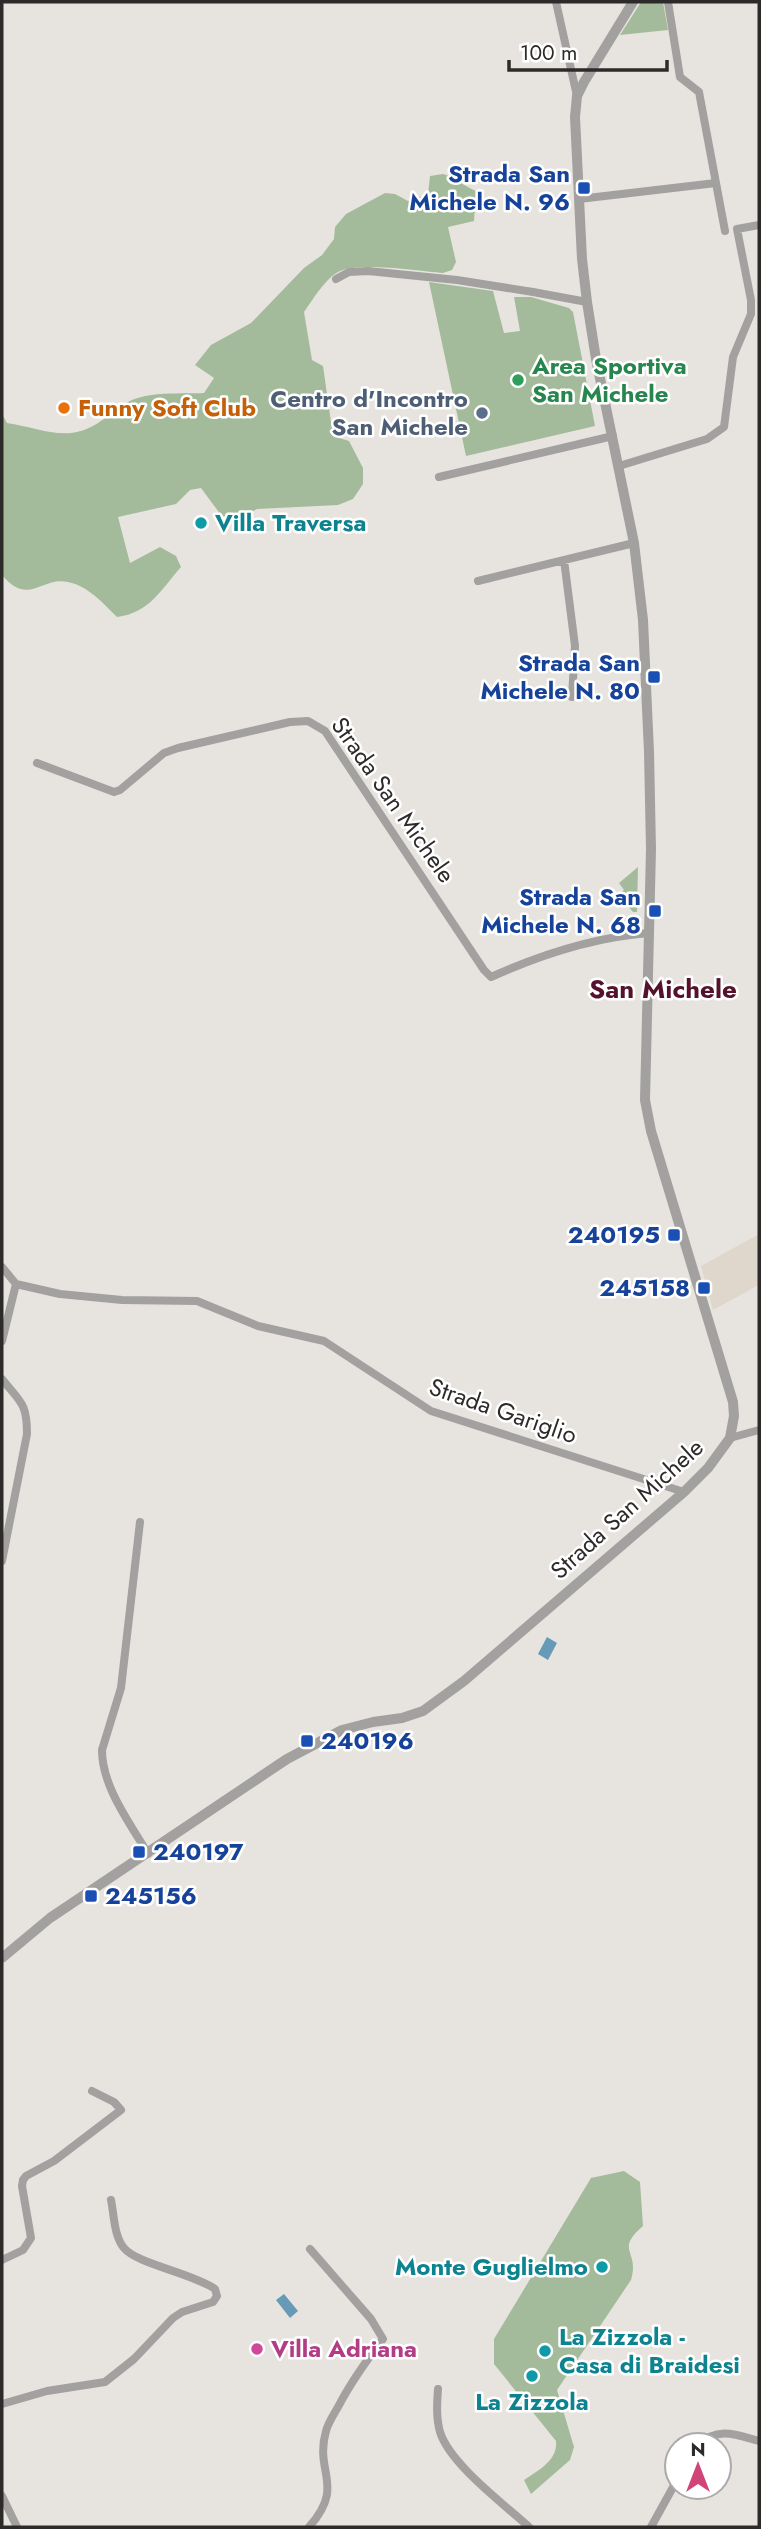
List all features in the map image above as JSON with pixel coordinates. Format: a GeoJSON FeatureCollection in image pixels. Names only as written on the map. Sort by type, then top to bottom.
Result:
{"type":"FeatureCollection","features":[{"type":"Feature","properties":{"kind":"street"},"geometry":{"type":"LineString","coordinates":[[556,2],[577,96]]}},
{"type":"Feature","properties":{"kind":"street","name":"Strada San Michele"},"geometry":{"type":"LineString","coordinates":[[2,1958],[50,1918],[251,1782],[329,1736],[355,1726],[414,1714],[434,1704],[684,1492],[709,1468],[730,1438],[734,1416],[733,1402],[646,1112],[649,752],[643,620],[634,543],[587,303],[579,199],[575,117],[577,96],[633,2]]}},
{"type":"Feature","properties":{"kind":"street"},"geometry":{"type":"LineString","coordinates":[[668,2],[680,77],[699,92],[725,231]]}},
{"type":"Feature","properties":{"kind":"street"},"geometry":{"type":"LineString","coordinates":[[579,199],[716,183]]}},
{"type":"Feature","properties":{"kind":"street"},"geometry":{"type":"LineString","coordinates":[[619,466],[707,439],[724,427],[733,357],[751,314],[751,300],[737,229],[759,225]]}},
{"type":"Feature","properties":{"kind":"street"},"geometry":{"type":"LineString","coordinates":[[336,279],[349,272],[368,271],[457,280],[587,303]]}},
{"type":"Feature","properties":{"kind":"street"},"geometry":{"type":"LineString","coordinates":[[439,477],[612,436]]}},
{"type":"Feature","properties":{"kind":"street"},"geometry":{"type":"LineString","coordinates":[[478,581],[634,543]]}},
{"type":"Feature","properties":{"kind":"street"},"geometry":{"type":"LineString","coordinates":[[564,560],[575,646],[572,697]]}},
{"type":"Feature","properties":{"kind":"street","name":"Strada San Michele"},"geometry":{"type":"LineString","coordinates":[[37,763],[114,792],[120,790],[164,753],[290,722],[308,721],[325,731],[484,971],[491,977],[558,951],[628,934],[649,933]]}},
{"type":"Feature","properties":{"kind":"street"},"geometry":{"type":"LineString","coordinates":[[2,1267],[16,1284],[2,1340]]}},
{"type":"Feature","properties":{"kind":"street","name":"Strada Gariglio"},"geometry":{"type":"LineString","coordinates":[[16,1284],[72,1295],[122,1300],[197,1301],[258,1326],[324,1341],[431,1411],[684,1492]]}},
{"type":"Feature","properties":{"kind":"street"},"geometry":{"type":"LineString","coordinates":[[2,1379],[24,1405],[27,1416],[27,1434],[2,1561]]}},
{"type":"Feature","properties":{"kind":"street"},"geometry":{"type":"LineString","coordinates":[[730,1438],[759,1430]]}},
{"type":"Feature","properties":{"kind":"street"},"geometry":{"type":"LineString","coordinates":[[139,1522],[125,1664],[121,1688],[102,1750],[102,1759],[106,1777],[121,1808],[148,1854]]}},
{"type":"Feature","properties":{"kind":"street"},"geometry":{"type":"LineString","coordinates":[[2,2260],[23,2250],[31,2238],[22,2186],[26,2176],[54,2161],[121,2110],[114,2102],[92,2091]]}},
{"type":"Feature","properties":{"kind":"street"},"geometry":{"type":"LineString","coordinates":[[2,2404],[47,2391],[106,2382],[134,2359],[173,2318],[182,2312],[213,2302],[217,2296],[215,2289],[195,2277],[136,2257],[124,2248],[118,2235],[111,2200]]}},
{"type":"Feature","properties":{"kind":"street"},"geometry":{"type":"LineString","coordinates":[[309,2527],[321,2513],[328,2498],[324,2459],[326,2429],[355,2375],[383,2339],[371,2319],[310,2249]]}},
{"type":"Feature","properties":{"kind":"street"},"geometry":{"type":"LineString","coordinates":[[438,2389],[440,2432],[451,2454],[529,2527]]}},
{"type":"Feature","properties":{"kind":"street"},"geometry":{"type":"LineString","coordinates":[[733,2436],[759,2441]]}},
{"type":"Feature","properties":{"kind":"street"},"geometry":{"type":"LineString","coordinates":[[2,2496],[17,2527]]}},
{"type":"Feature","properties":{"kind":"street"},"geometry":{"type":"LineString","coordinates":[[651,2527],[665,2501]]}},
{"type":"Feature","properties":{"kind":"shaded area"},"geometry":{"type":"Polygon","coordinates":[[[759,1234],[759,1285],[713,1310],[701,1266],[759,1234]]]}},
{"type":"Feature","properties":{"kind":"green space"},"geometry":{"type":"Polygon","coordinates":[[[641,2],[663,2],[668,30],[620,35],[641,2]]]}},
{"type":"Feature","properties":{"kind":"green space"},"geometry":{"type":"Polygon","coordinates":[[[443,174],[476,191],[474,221],[448,227],[456,262],[452,270],[443,273],[390,268],[349,268],[335,274],[324,284],[304,312],[312,360],[323,366],[333,436],[349,441],[363,468],[363,484],[353,499],[338,505],[257,509],[239,519],[230,519],[221,515],[201,488],[190,490],[176,504],[118,517],[130,563],[160,547],[176,556],[181,567],[154,599],[128,615],[117,617],[95,596],[75,584],[59,581],[27,590],[11,584],[2,575],[2,414],[7,423],[69,433],[91,427],[136,398],[204,393],[214,378],[195,365],[211,345],[251,323],[304,268],[322,255],[334,239],[335,227],[346,214],[385,193],[395,194],[408,201],[428,194],[430,176],[443,174]]]}},
{"type":"Feature","properties":{"kind":"green space","name":"Area Sportiva San Michele"},"geometry":{"type":"Polygon","coordinates":[[[429,282],[493,291],[504,333],[520,331],[514,297],[531,297],[569,308],[573,312],[595,426],[466,456],[429,282]]]}},
{"type":"Feature","properties":{"kind":"green space"},"geometry":{"type":"Polygon","coordinates":[[[638,867],[637,912],[633,912],[618,895],[624,890],[619,883],[638,867]]]}},
{"type":"Feature","properties":{"kind":"green space"},"geometry":{"type":"Polygon","coordinates":[[[624,2171],[640,2182],[643,2226],[630,2241],[633,2262],[631,2280],[557,2390],[574,2447],[570,2460],[531,2494],[524,2480],[551,2459],[556,2441],[494,2364],[494,2339],[591,2178],[624,2171]]]}},
{"type":"Feature","properties":{"kind":"water"},"geometry":{"type":"Polygon","coordinates":[[[547,1637],[557,1643],[548,1660],[538,1654],[547,1637]]]}},
{"type":"Feature","properties":{"kind":"water"},"geometry":{"type":"Polygon","coordinates":[[[284,2294],[298,2311],[290,2318],[276,2300],[284,2294]]]}},
{"type":"Feature","properties":{"kind":"place","name":"Strada San Michele N. 96"},"geometry":{"type":"Point","coordinates":[584,188]}},
{"type":"Feature","properties":{"kind":"place","name":"Area Sportiva San Michele"},"geometry":{"type":"Point","coordinates":[518,380]}},
{"type":"Feature","properties":{"kind":"place","name":"Funny Soft Club"},"geometry":{"type":"Point","coordinates":[64,408]}},
{"type":"Feature","properties":{"kind":"place","name":"Centro d'Incontro San Michele"},"geometry":{"type":"Point","coordinates":[482,413]}},
{"type":"Feature","properties":{"kind":"place","name":"Villa Traversa"},"geometry":{"type":"Point","coordinates":[201,523]}},
{"type":"Feature","properties":{"kind":"place","name":"Strada San Michele N. 80"},"geometry":{"type":"Point","coordinates":[654,677]}},
{"type":"Feature","properties":{"kind":"place","name":"Strada San Michele N. 68"},"geometry":{"type":"Point","coordinates":[655,911]}},
{"type":"Feature","properties":{"kind":"place","name":"240195"},"geometry":{"type":"Point","coordinates":[674,1235]}},
{"type":"Feature","properties":{"kind":"place","name":"245158"},"geometry":{"type":"Point","coordinates":[704,1288]}},
{"type":"Feature","properties":{"kind":"place","name":"240196"},"geometry":{"type":"Point","coordinates":[307,1741]}},
{"type":"Feature","properties":{"kind":"place","name":"240197"},"geometry":{"type":"Point","coordinates":[139,1852]}},
{"type":"Feature","properties":{"kind":"place","name":"245156"},"geometry":{"type":"Point","coordinates":[91,1896]}},
{"type":"Feature","properties":{"kind":"place","name":"Monte Guglielmo"},"geometry":{"type":"Point","coordinates":[602,2267]}},
{"type":"Feature","properties":{"kind":"place","name":"Villa Adriana"},"geometry":{"type":"Point","coordinates":[257,2349]}},
{"type":"Feature","properties":{"kind":"place","name":"La Zizzola - Casa di Braidesi"},"geometry":{"type":"Point","coordinates":[545,2351]}},
{"type":"Feature","properties":{"kind":"place","name":"La Zizzola"},"geometry":{"type":"Point","coordinates":[532,2376]}},
{"type":"Feature","properties":{"kind":"district","name":"San Michele"},"geometry":{"type":"Point","coordinates":[663,989]}}]}
